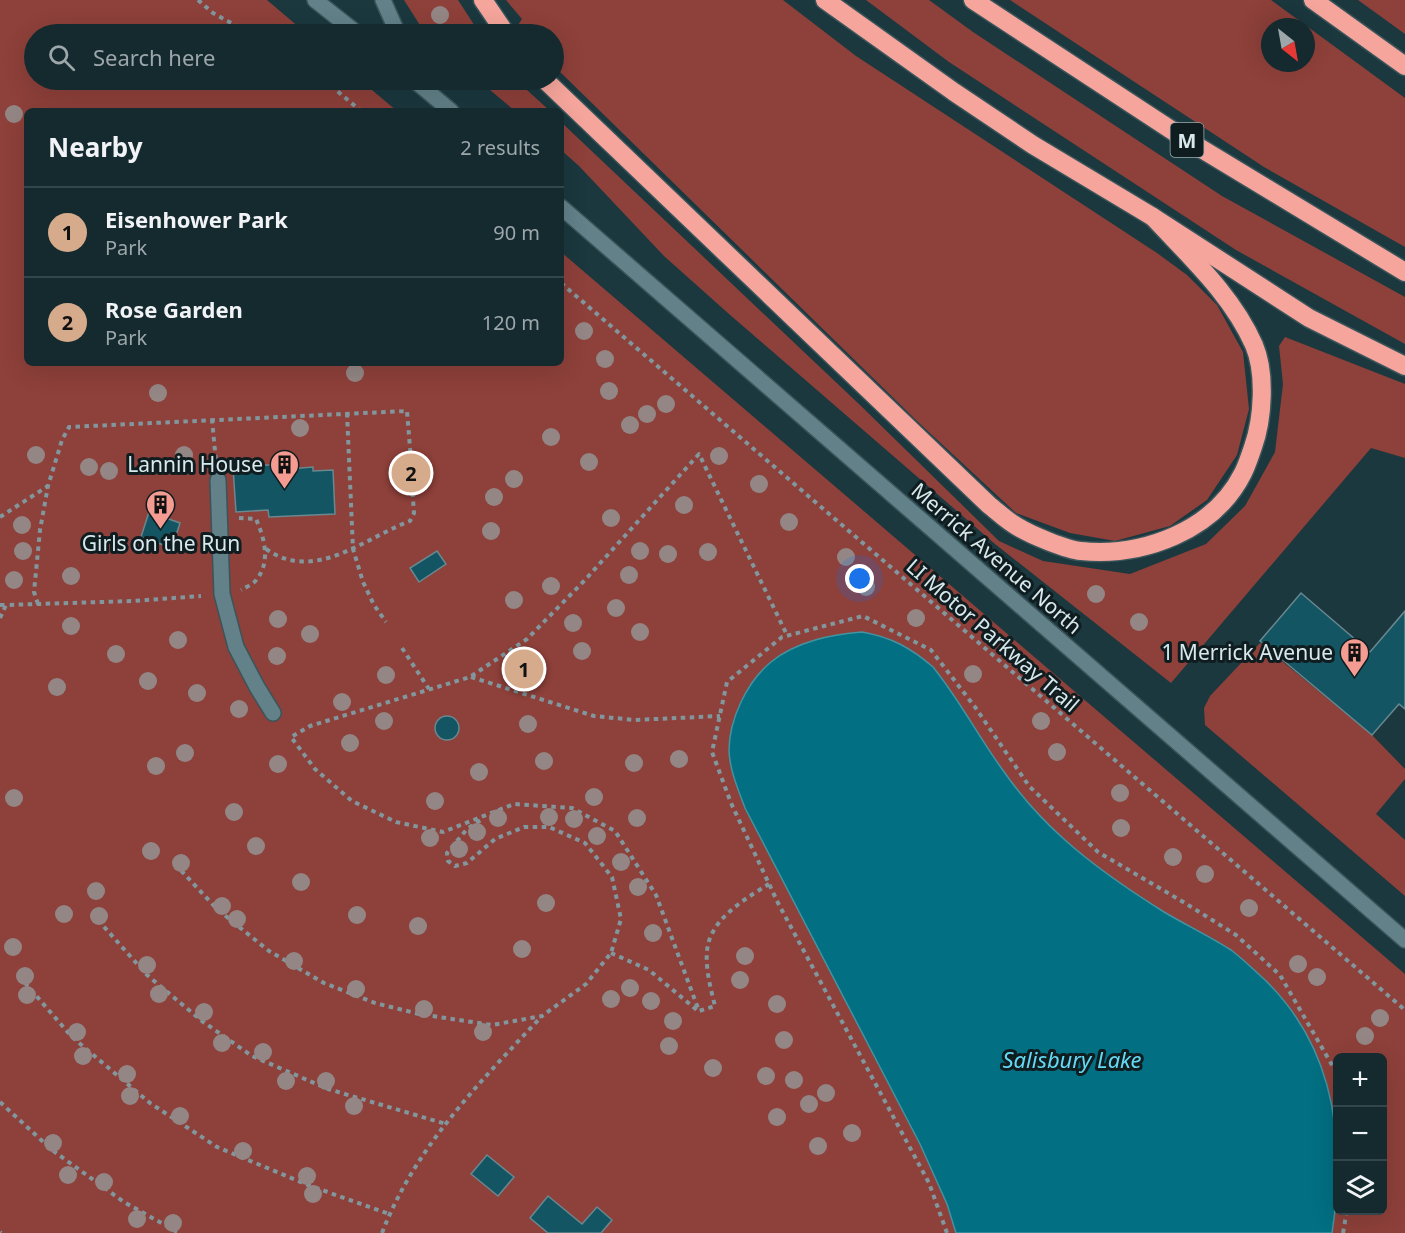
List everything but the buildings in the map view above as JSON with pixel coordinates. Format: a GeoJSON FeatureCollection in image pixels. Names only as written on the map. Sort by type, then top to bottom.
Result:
{"type":"FeatureCollection","features":[{"type":"Feature","properties":{"kind":"highway"},"geometry":{"type":"LineString","coordinates":[[483,0],[499,24]]}},
{"type":"Feature","properties":{"kind":"highway"},"geometry":{"type":"LineString","coordinates":[[825,0],[1033,145],[1153,217],[1309,318],[1405,366]]}},
{"type":"Feature","properties":{"kind":"highway","name":"M"},"geometry":{"type":"LineString","coordinates":[[973,0],[1182,137],[1405,272]]}},
{"type":"Feature","properties":{"kind":"highway"},"geometry":{"type":"LineString","coordinates":[[1313,0],[1405,66]]}},
{"type":"Feature","properties":{"kind":"highway"},"geometry":{"type":"LineString","coordinates":[[555,90],[989,505],[1018,527],[1080,551],[1117,551],[1157,544],[1203,520],[1228,495],[1243,473],[1258,432],[1261,415],[1261,377],[1255,346],[1224,294],[1153,217]]}},
{"type":"Feature","properties":{"kind":"main road"},"geometry":{"type":"LineString","coordinates":[[315,0],[345,24]]}},
{"type":"Feature","properties":{"kind":"main road"},"geometry":{"type":"LineString","coordinates":[[383,0],[394,24]]}},
{"type":"Feature","properties":{"kind":"main road"},"geometry":{"type":"LineString","coordinates":[[428,90],[448,108]]}},
{"type":"Feature","properties":{"kind":"main road","name":"Merrick Avenue North"},"geometry":{"type":"LineString","coordinates":[[564,210],[1405,940]]}},
{"type":"Feature","properties":{"kind":"main road"},"geometry":{"type":"LineString","coordinates":[[218,480],[222,594],[236,647],[273,713]]}},
{"type":"Feature","properties":{"kind":"path"},"geometry":{"type":"LineString","coordinates":[[198,0],[213,13],[232,24]]}},
{"type":"Feature","properties":{"kind":"path"},"geometry":{"type":"LineString","coordinates":[[336,90],[357,108]]}},
{"type":"Feature","properties":{"kind":"path","name":"LI Motor Parkway Trail"},"geometry":{"type":"LineString","coordinates":[[564,287],[1405,1010]]}},
{"type":"Feature","properties":{"kind":"path"},"geometry":{"type":"LineString","coordinates":[[38,604],[34,592],[40,530],[48,486],[62,440],[69,427],[407,411],[411,460]]}},
{"type":"Feature","properties":{"kind":"path"},"geometry":{"type":"LineString","coordinates":[[347,413],[353,549],[374,606],[386,622]]}},
{"type":"Feature","properties":{"kind":"path"},"geometry":{"type":"LineString","coordinates":[[212,419],[218,480]]}},
{"type":"Feature","properties":{"kind":"path"},"geometry":{"type":"LineString","coordinates":[[699,1011],[656,895],[615,831],[572,808],[514,804],[443,832],[396,822],[352,801],[315,769],[291,737],[309,726],[470,677],[527,639],[592,573],[699,454],[787,636]]}},
{"type":"Feature","properties":{"kind":"path"},"geometry":{"type":"LineString","coordinates":[[419,460],[421,486],[412,486],[403,487],[402,461],[419,460]]}},
{"type":"Feature","properties":{"kind":"path"},"geometry":{"type":"LineString","coordinates":[[0,517],[48,486]]}},
{"type":"Feature","properties":{"kind":"path"},"geometry":{"type":"LineString","coordinates":[[265,548],[278,557],[302,563],[321,561],[353,549],[387,530],[410,521],[414,513],[412,486]]}},
{"type":"Feature","properties":{"kind":"path"},"geometry":{"type":"LineString","coordinates":[[0,605],[133,601],[240,591],[257,580],[265,564],[265,548],[261,531],[256,519],[220,518]]}},
{"type":"Feature","properties":{"kind":"path"},"geometry":{"type":"LineString","coordinates":[[0,618],[6,605]]}},
{"type":"Feature","properties":{"kind":"path"},"geometry":{"type":"LineString","coordinates":[[947,1233],[929,1183],[769,884],[731,803],[712,752],[727,682],[782,637],[863,616],[931,650],[975,707],[1029,786],[1098,852],[1236,935],[1280,975],[1333,1067]]}},
{"type":"Feature","properties":{"kind":"path"},"geometry":{"type":"LineString","coordinates":[[402,648],[429,689]]}},
{"type":"Feature","properties":{"kind":"path"},"geometry":{"type":"LineString","coordinates":[[470,677],[594,716],[635,720],[720,716]]}},
{"type":"Feature","properties":{"kind":"path"},"geometry":{"type":"LineString","coordinates":[[382,1233],[420,1158],[472,1090],[542,1016],[586,984],[611,953],[621,919],[612,877],[585,843],[549,827],[524,827],[495,839],[467,863],[455,866],[448,861],[447,853],[467,829],[489,814]]}},
{"type":"Feature","properties":{"kind":"path"},"geometry":{"type":"LineString","coordinates":[[175,864],[218,909],[269,951],[324,983],[386,1006],[419,1014],[492,1025],[542,1016]]}},
{"type":"Feature","properties":{"kind":"path"},"geometry":{"type":"LineString","coordinates":[[699,1011],[715,1006],[707,964],[709,941],[718,924],[748,898],[769,884]]}},
{"type":"Feature","properties":{"kind":"path"},"geometry":{"type":"LineString","coordinates":[[98,920],[147,975],[202,1021],[252,1056],[328,1089],[446,1124]]}},
{"type":"Feature","properties":{"kind":"path"},"geometry":{"type":"LineString","coordinates":[[611,953],[649,970],[699,1011]]}},
{"type":"Feature","properties":{"kind":"path"},"geometry":{"type":"LineString","coordinates":[[19,976],[72,1037],[150,1103],[217,1148],[308,1185],[390,1214]]}},
{"type":"Feature","properties":{"kind":"path"},"geometry":{"type":"LineString","coordinates":[[0,1102],[52,1150],[123,1202],[179,1233]]}},
{"type":"Feature","properties":{"kind":"path"},"geometry":{"type":"LineString","coordinates":[[1343,1233],[1346,1215]]}},
{"type":"Feature","properties":{"kind":"shaded area"},"geometry":{"type":"Polygon","coordinates":[[[0,0],[267,0],[295,24],[24,24],[24,90],[372,90],[393,108],[24,108],[24,366],[564,366],[564,255],[1405,974],[1405,1233],[0,1233],[0,0]]]}},
{"type":"Feature","properties":{"kind":"shaded area"},"geometry":{"type":"Polygon","coordinates":[[[404,0],[458,0],[474,24],[419,24],[404,0]]]}},
{"type":"Feature","properties":{"kind":"shaded area"},"geometry":{"type":"Polygon","coordinates":[[[506,0],[783,0],[856,56],[1157,253],[1187,275],[1217,305],[1243,352],[1249,409],[1237,455],[1207,500],[1170,526],[1115,541],[1070,533],[1016,513],[918,422],[564,76],[564,24],[519,24],[522,19],[506,0]]]}},
{"type":"Feature","properties":{"kind":"shaded area"},"geometry":{"type":"Polygon","coordinates":[[[866,0],[929,0],[973,32],[1222,196],[1405,297],[1405,344],[1236,250],[949,62],[866,0]]]}},
{"type":"Feature","properties":{"kind":"shaded area"},"geometry":{"type":"Polygon","coordinates":[[[1010,0],[1271,0],[1296,18],[1261,18],[1261,72],[1315,72],[1315,32],[1405,98],[1405,247],[1264,167],[1010,0]]]}},
{"type":"Feature","properties":{"kind":"shaded area"},"geometry":{"type":"Polygon","coordinates":[[[1358,0],[1405,0],[1405,34],[1358,0]]]}},
{"type":"Feature","properties":{"kind":"shaded area"},"geometry":{"type":"Polygon","coordinates":[[[490,90],[527,90],[547,108],[511,108],[490,90]]]}},
{"type":"Feature","properties":{"kind":"shaded area"},"geometry":{"type":"Polygon","coordinates":[[[564,125],[860,405],[999,541],[1043,561],[1130,574],[1206,544],[1245,506],[1275,452],[1283,384],[1279,346],[1285,337],[1405,384],[1405,458],[1371,448],[1171,683],[995,544],[729,314],[664,256],[564,153],[564,125]]]}},
{"type":"Feature","properties":{"kind":"shaded area"},"geometry":{"type":"Polygon","coordinates":[[[1260,643],[1372,735],[1405,769],[1405,779],[1376,814],[1405,840],[1405,896],[1205,725],[1204,708],[1210,696],[1260,643]]]}},
{"type":"Feature","properties":{"kind":"shaded area"},"geometry":{"type":"Polygon","coordinates":[[[770,914],[806,988],[820,1027],[818,1047],[827,1076],[847,1095],[864,1094],[883,1112],[870,1142],[831,1170],[768,1131],[740,1103],[733,1076],[737,1055],[732,999],[722,978],[719,959],[721,949],[739,923],[770,914]]]}},
{"type":"Feature","properties":{"kind":"water","name":"Salisbury Lake"},"geometry":{"type":"Polygon","coordinates":[[[862,632],[882,637],[917,654],[933,667],[1016,788],[1065,840],[1138,895],[1231,950],[1265,980],[1289,1007],[1307,1035],[1321,1066],[1330,1098],[1333,1117],[1334,1215],[1332,1233],[956,1233],[947,1204],[920,1144],[745,808],[731,766],[729,751],[732,726],[741,702],[762,670],[791,649],[838,635],[862,632]]]}},
{"type":"Feature","properties":{"kind":"place","name":"Rose Garden"},"geometry":{"type":"Point","coordinates":[411,473]}},
{"type":"Feature","properties":{"kind":"place","name":"Lannin House"},"geometry":{"type":"Point","coordinates":[284,490]}},
{"type":"Feature","properties":{"kind":"place","name":"Girls on the Run"},"geometry":{"type":"Point","coordinates":[161,530]}},
{"type":"Feature","properties":{"kind":"place","name":"Eisenhower Park"},"geometry":{"type":"Point","coordinates":[524,669]}},
{"type":"Feature","properties":{"kind":"place","name":"1 Merrick Avenue"},"geometry":{"type":"Point","coordinates":[1354,678]}}]}
